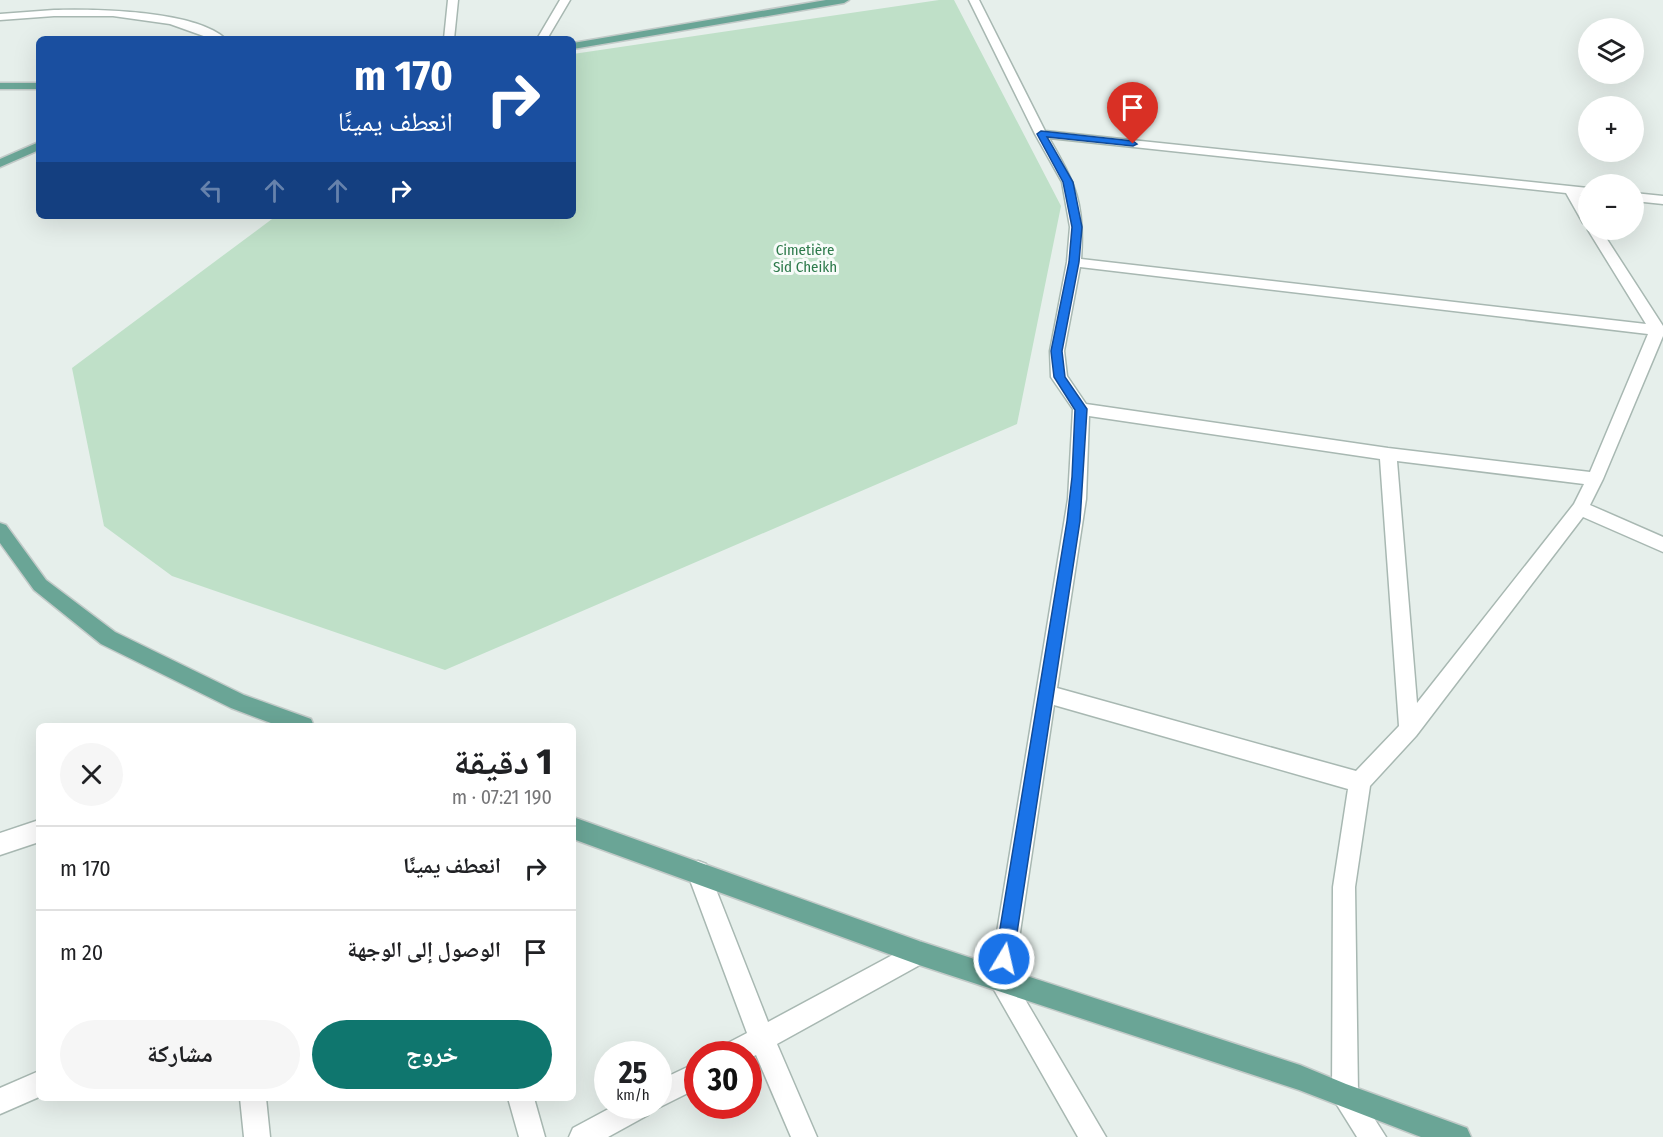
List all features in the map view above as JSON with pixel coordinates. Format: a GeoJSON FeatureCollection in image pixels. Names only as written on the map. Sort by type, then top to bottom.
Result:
{"type":"FeatureCollection","features":[{"type":"Feature","properties":{"kind":"main road"},"geometry":{"type":"LineString","coordinates":[[576,45],[844,0]]}},
{"type":"Feature","properties":{"kind":"main road"},"geometry":{"type":"LineString","coordinates":[[0,86],[36,86]]}},
{"type":"Feature","properties":{"kind":"main road"},"geometry":{"type":"LineString","coordinates":[[0,163],[36,147]]}},
{"type":"Feature","properties":{"kind":"main road"},"geometry":{"type":"LineString","coordinates":[[0,530],[40,585],[108,638],[238,702],[296,723]]}},
{"type":"Feature","properties":{"kind":"main road"},"geometry":{"type":"LineString","coordinates":[[576,829],[919,953],[1300,1078],[1345,1097],[1458,1137]]}},
{"type":"Feature","properties":{"kind":"street"},"geometry":{"type":"LineString","coordinates":[[449,36],[453,0]]}},
{"type":"Feature","properties":{"kind":"street"},"geometry":{"type":"LineString","coordinates":[[545,36],[565,0]]}},
{"type":"Feature","properties":{"kind":"street"},"geometry":{"type":"LineString","coordinates":[[974,0],[1041,134],[1068,182],[1077,227],[1074,262],[1057,351],[1059,377],[1081,409],[1077,499],[1001,981],[1093,1137]]}},
{"type":"Feature","properties":{"kind":"street"},"geometry":{"type":"LineString","coordinates":[[0,17],[67,13],[126,16],[165,20],[199,28],[215,36]]}},
{"type":"Feature","properties":{"kind":"street"},"geometry":{"type":"LineString","coordinates":[[1041,134],[1578,190]]}},
{"type":"Feature","properties":{"kind":"street"},"geometry":{"type":"LineString","coordinates":[[1570,189],[1578,203]]}},
{"type":"Feature","properties":{"kind":"street"},"geometry":{"type":"LineString","coordinates":[[1644,198],[1663,200]]}},
{"type":"Feature","properties":{"kind":"street"},"geometry":{"type":"LineString","coordinates":[[1602,240],[1660,330]]}},
{"type":"Feature","properties":{"kind":"street"},"geometry":{"type":"LineString","coordinates":[[1074,262],[1660,330]]}},
{"type":"Feature","properties":{"kind":"street"},"geometry":{"type":"LineString","coordinates":[[1373,1137],[1345,1097],[1344,887],[1360,782],[1409,729],[1580,508],[1660,330]]}},
{"type":"Feature","properties":{"kind":"street"},"geometry":{"type":"LineString","coordinates":[[1081,409],[1388,454],[1595,479]]}},
{"type":"Feature","properties":{"kind":"street"},"geometry":{"type":"LineString","coordinates":[[1388,454],[1409,729]]}},
{"type":"Feature","properties":{"kind":"street"},"geometry":{"type":"LineString","coordinates":[[1580,508],[1663,545]]}},
{"type":"Feature","properties":{"kind":"street"},"geometry":{"type":"LineString","coordinates":[[1047,694],[1360,782]]}},
{"type":"Feature","properties":{"kind":"street"},"geometry":{"type":"LineString","coordinates":[[0,844],[36,832]]}},
{"type":"Feature","properties":{"kind":"street"},"geometry":{"type":"LineString","coordinates":[[698,872],[762,1039],[804,1137]]}},
{"type":"Feature","properties":{"kind":"street"},"geometry":{"type":"LineString","coordinates":[[758,1041],[919,953]]}},
{"type":"Feature","properties":{"kind":"street"},"geometry":{"type":"LineString","coordinates":[[0,1101],[36,1085]]}},
{"type":"Feature","properties":{"kind":"street"},"geometry":{"type":"LineString","coordinates":[[253,1101],[257,1137]]}},
{"type":"Feature","properties":{"kind":"street"},"geometry":{"type":"LineString","coordinates":[[522,1101],[532,1137]]}},
{"type":"Feature","properties":{"kind":"street"},"geometry":{"type":"LineString","coordinates":[[582,1137],[615,1119]]}},
{"type":"Feature","properties":{"kind":"green space","name":"Cimetière Sid Cheikh"},"geometry":{"type":"Polygon","coordinates":[[[939,0],[954,0],[1061,206],[1017,424],[445,670],[172,576],[104,526],[72,368],[272,219],[576,219],[576,54],[939,0]]]}},
{"type":"Feature","properties":{"kind":"route"},"geometry":{"type":"LineString","coordinates":[[1004,959],[1074,521],[1078,477],[1081,409],[1059,377],[1057,351],[1074,262],[1077,227],[1068,182],[1041,134],[1133,144]]}}]}
